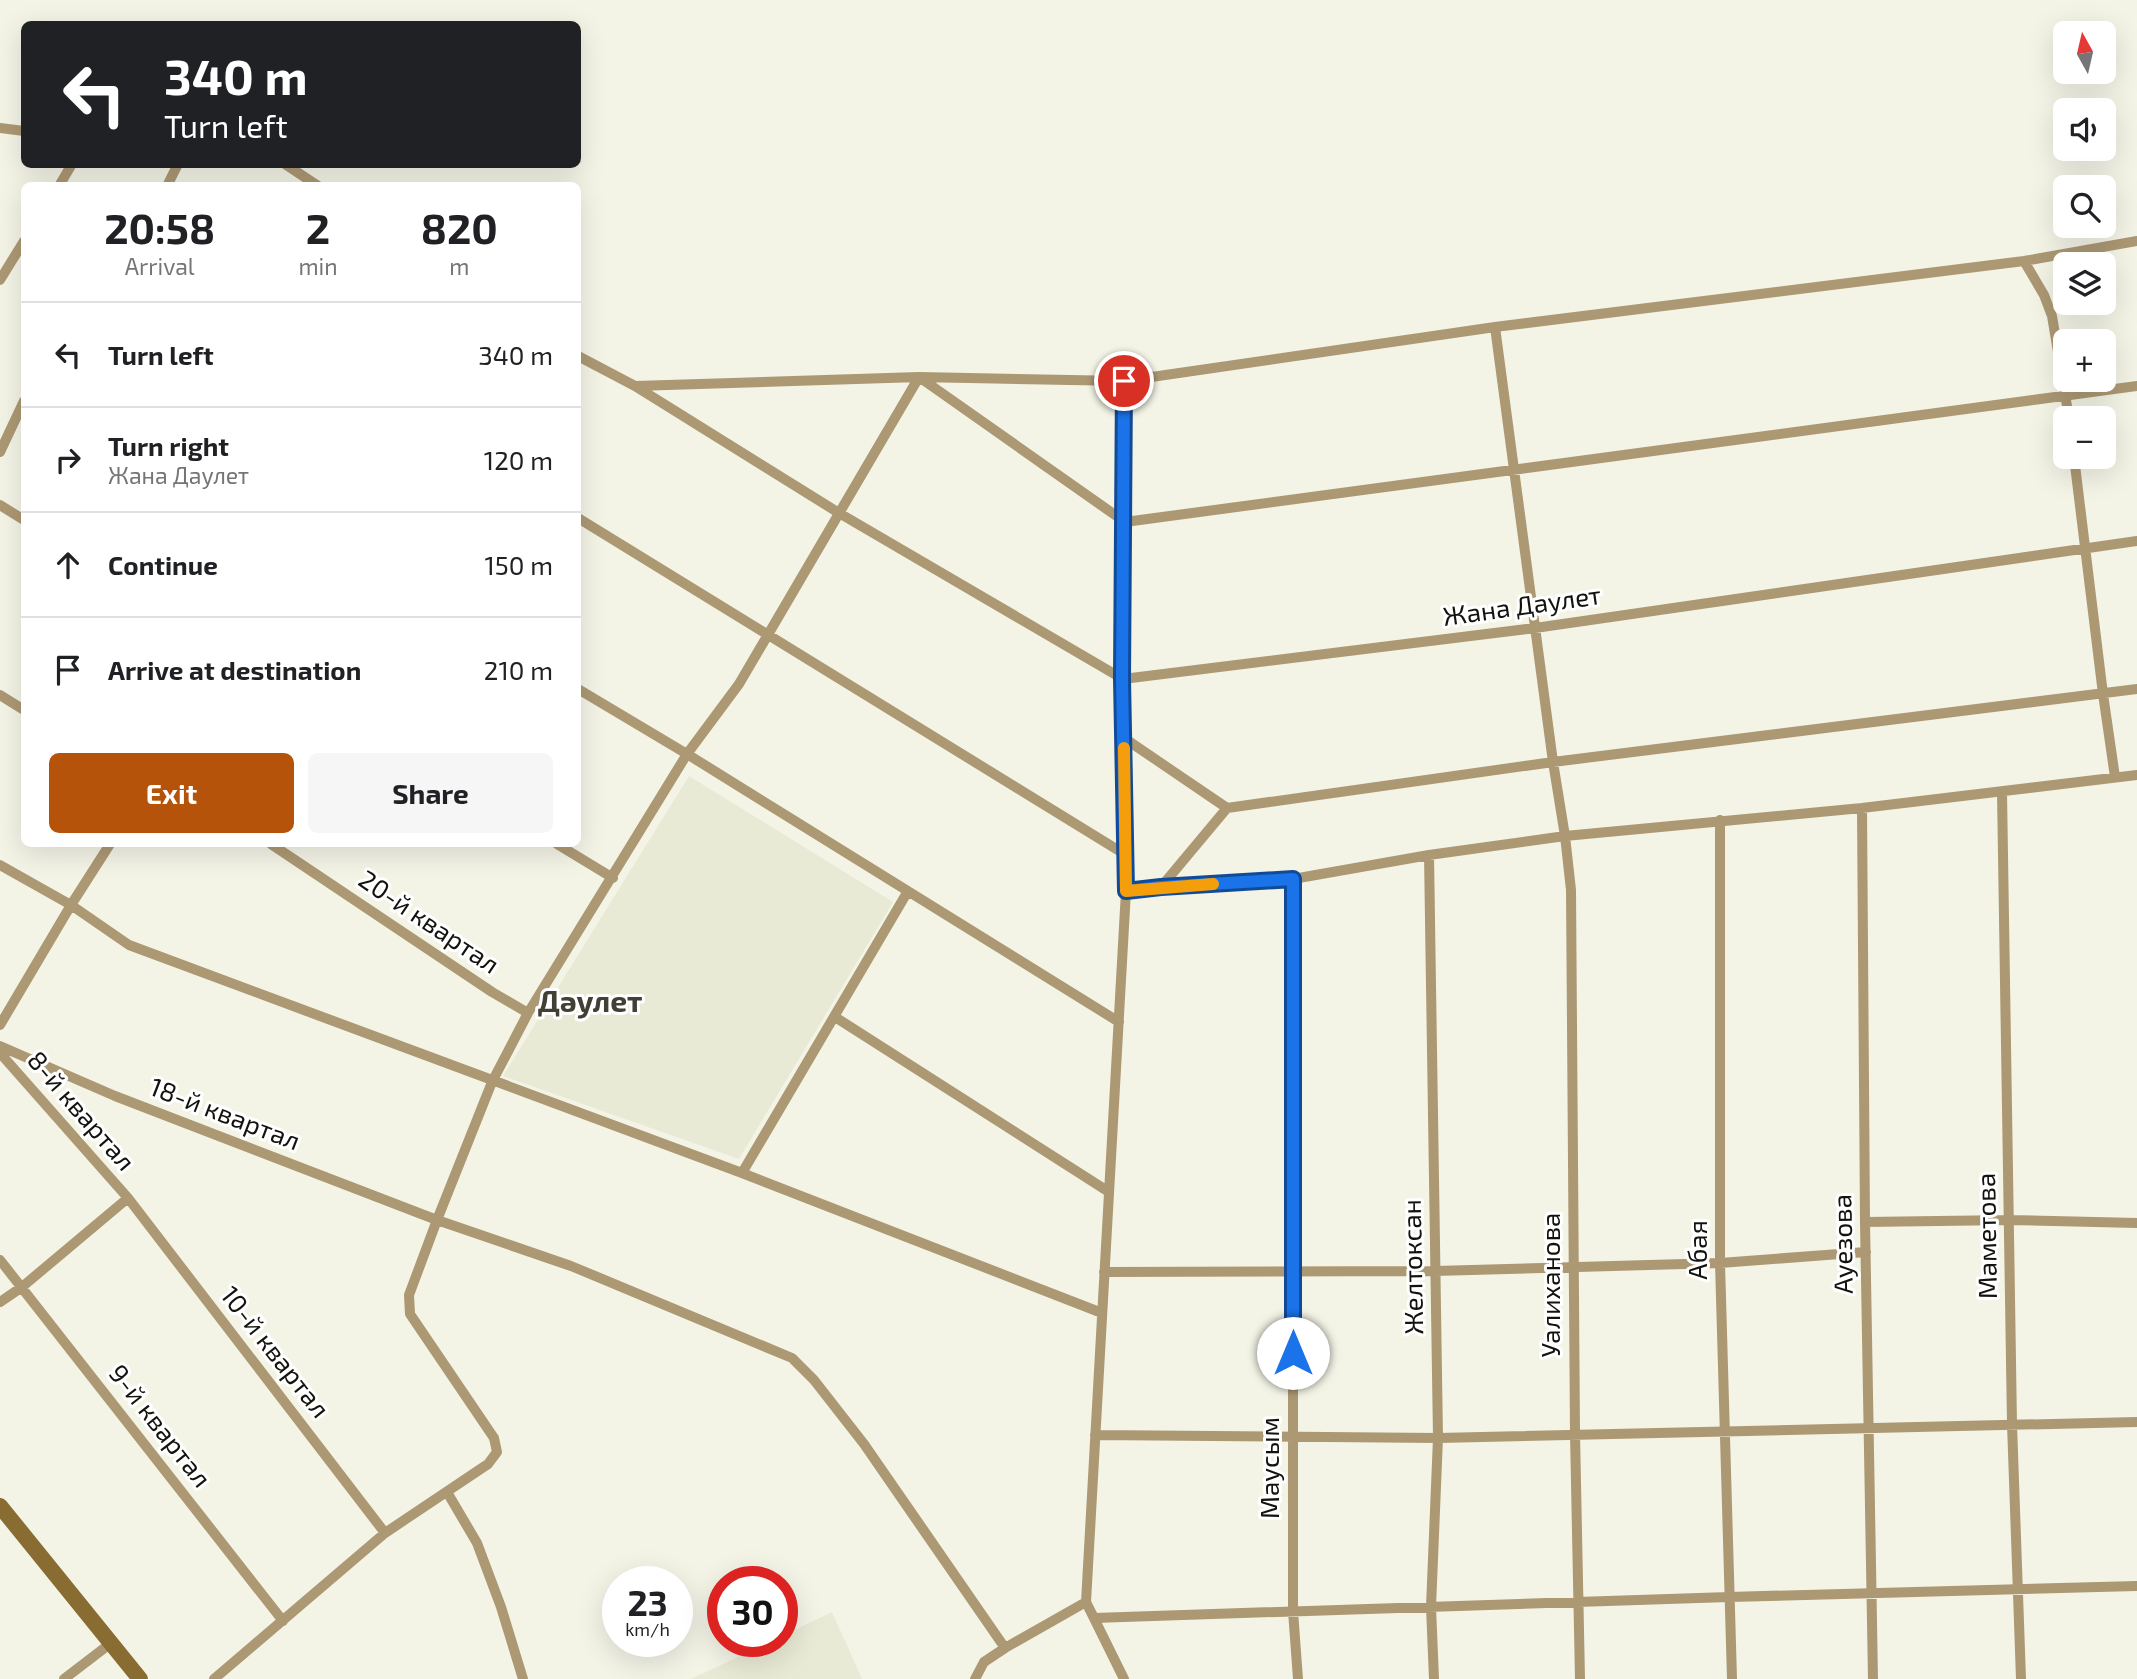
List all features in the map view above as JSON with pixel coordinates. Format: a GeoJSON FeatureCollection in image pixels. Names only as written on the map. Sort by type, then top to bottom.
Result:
{"type":"FeatureCollection","features":[{"type":"Feature","properties":{"kind":"street"},"geometry":{"type":"LineString","coordinates":[[0,128],[21,131]]}},
{"type":"Feature","properties":{"kind":"street"},"geometry":{"type":"LineString","coordinates":[[291,168],[311,182]]}},
{"type":"Feature","properties":{"kind":"street"},"geometry":{"type":"LineString","coordinates":[[635,386],[919,377],[1124,381],[1495,327],[2024,261],[2137,242]]}},
{"type":"Feature","properties":{"kind":"street"},"geometry":{"type":"LineString","coordinates":[[0,280],[21,246]]}},
{"type":"Feature","properties":{"kind":"street"},"geometry":{"type":"LineString","coordinates":[[2024,261],[2044,295],[2052,316],[2068,406]]}},
{"type":"Feature","properties":{"kind":"street","name":"Уалиханова"},"geometry":{"type":"LineString","coordinates":[[1495,327],[1571,890],[1573,1266],[1580,1679]]}},
{"type":"Feature","properties":{"kind":"street"},"geometry":{"type":"LineString","coordinates":[[581,358],[635,386],[839,513],[1122,679]]}},
{"type":"Feature","properties":{"kind":"street"},"geometry":{"type":"LineString","coordinates":[[919,377],[1125,522],[2137,386]]}},
{"type":"Feature","properties":{"kind":"street"},"geometry":{"type":"LineString","coordinates":[[214,1679],[385,1533],[488,1464],[497,1452],[494,1438],[410,1314],[409,1295],[436,1220],[492,1082],[528,1013],[687,754],[739,684],[919,377]]}},
{"type":"Feature","properties":{"kind":"street"},"geometry":{"type":"LineString","coordinates":[[1124,381],[1122,679],[1126,891],[1086,1602],[1124,1679]]}},
{"type":"Feature","properties":{"kind":"street"},"geometry":{"type":"LineString","coordinates":[[0,452],[21,407]]}},
{"type":"Feature","properties":{"kind":"street"},"geometry":{"type":"LineString","coordinates":[[2076,469],[2115,777]]}},
{"type":"Feature","properties":{"kind":"street"},"geometry":{"type":"LineString","coordinates":[[0,505],[21,518]]}},
{"type":"Feature","properties":{"kind":"street"},"geometry":{"type":"LineString","coordinates":[[581,520],[1126,855]]}},
{"type":"Feature","properties":{"kind":"street","name":"Жана Даулет"},"geometry":{"type":"LineString","coordinates":[[1122,679],[1535,628],[2137,541]]}},
{"type":"Feature","properties":{"kind":"street"},"geometry":{"type":"LineString","coordinates":[[1161,887],[1227,808],[1553,762],[2137,689]]}},
{"type":"Feature","properties":{"kind":"street"},"geometry":{"type":"LineString","coordinates":[[581,691],[1119,1022]]}},
{"type":"Feature","properties":{"kind":"street"},"geometry":{"type":"LineString","coordinates":[[0,695],[21,708]]}},
{"type":"Feature","properties":{"kind":"street"},"geometry":{"type":"LineString","coordinates":[[1124,738],[1227,808]]}},
{"type":"Feature","properties":{"kind":"street"},"geometry":{"type":"LineString","coordinates":[[1126,891],[1293,879],[1429,855],[1565,836],[1862,808],[2137,775]]}},
{"type":"Feature","properties":{"kind":"street","name":"Маметова"},"geometry":{"type":"LineString","coordinates":[[2002,792],[2012,1424],[2021,1679]]}},
{"type":"Feature","properties":{"kind":"street","name":"Ауезова"},"geometry":{"type":"LineString","coordinates":[[1862,808],[1865,1222],[1873,1679]]}},
{"type":"Feature","properties":{"kind":"street","name":"Абая"},"geometry":{"type":"LineString","coordinates":[[1720,820],[1720,1263],[1731,1679]]}},
{"type":"Feature","properties":{"kind":"street"},"geometry":{"type":"LineString","coordinates":[[0,1025],[108,847]]}},
{"type":"Feature","properties":{"kind":"street","name":"20-й квартал"},"geometry":{"type":"LineString","coordinates":[[275,847],[472,979],[528,1013]]}},
{"type":"Feature","properties":{"kind":"street"},"geometry":{"type":"LineString","coordinates":[[562,847],[613,878]]}},
{"type":"Feature","properties":{"kind":"street","name":"Желтоксан"},"geometry":{"type":"LineString","coordinates":[[1429,855],[1438,1438],[1431,1607],[1434,1679]]}},
{"type":"Feature","properties":{"kind":"street"},"geometry":{"type":"LineString","coordinates":[[0,865],[71,905],[129,945],[742,1173],[1102,1313]]}},
{"type":"Feature","properties":{"kind":"street","name":"Маусым"},"geometry":{"type":"LineString","coordinates":[[1293,879],[1293,1611],[1298,1679]]}},
{"type":"Feature","properties":{"kind":"street"},"geometry":{"type":"LineString","coordinates":[[742,1173],[908,891]]}},
{"type":"Feature","properties":{"kind":"street"},"geometry":{"type":"LineString","coordinates":[[835,1017],[1109,1192]]}},
{"type":"Feature","properties":{"kind":"street","name":"18-й квартал"},"geometry":{"type":"LineString","coordinates":[[0,1046],[115,1096],[436,1220],[571,1266],[792,1358],[814,1380],[864,1444],[1005,1648]]}},
{"type":"Feature","properties":{"kind":"street","name":"8-й квартал"},"geometry":{"type":"LineString","coordinates":[[0,1053],[128,1198]]}},
{"type":"Feature","properties":{"kind":"street"},"geometry":{"type":"LineString","coordinates":[[0,1302],[128,1198]]}},
{"type":"Feature","properties":{"kind":"street","name":"10-й квартал"},"geometry":{"type":"LineString","coordinates":[[128,1198],[385,1533]]}},
{"type":"Feature","properties":{"kind":"street"},"geometry":{"type":"LineString","coordinates":[[1865,1222],[2010,1220],[2137,1223]]}},
{"type":"Feature","properties":{"kind":"street"},"geometry":{"type":"LineString","coordinates":[[1104,1272],[1435,1271],[1720,1263],[1866,1252]]}},
{"type":"Feature","properties":{"kind":"street","name":"9-й квартал"},"geometry":{"type":"LineString","coordinates":[[0,1260],[283,1621]]}},
{"type":"Feature","properties":{"kind":"street"},"geometry":{"type":"LineString","coordinates":[[1095,1435],[1438,1438],[2137,1422]]}},
{"type":"Feature","properties":{"kind":"street"},"geometry":{"type":"LineString","coordinates":[[447,1492],[477,1543],[501,1607],[523,1679]]}},
{"type":"Feature","properties":{"kind":"street"},"geometry":{"type":"LineString","coordinates":[[0,1506],[140,1679]]}},
{"type":"Feature","properties":{"kind":"street"},"geometry":{"type":"LineString","coordinates":[[1094,1618],[2137,1586]]}},
{"type":"Feature","properties":{"kind":"street"},"geometry":{"type":"LineString","coordinates":[[975,1679],[984,1662],[1086,1602]]}},
{"type":"Feature","properties":{"kind":"street"},"geometry":{"type":"LineString","coordinates":[[64,1679],[111,1643]]}},
{"type":"Feature","properties":{"kind":"shaded area"},"geometry":{"type":"Polygon","coordinates":[[[689,776],[893,902],[739,1159],[503,1076],[689,776]]]}},
{"type":"Feature","properties":{"kind":"shaded area"},"geometry":{"type":"Polygon","coordinates":[[[832,1612],[862,1679],[691,1679],[738,1657],[798,1657],[798,1628],[832,1612]]]}},
{"type":"Feature","properties":{"kind":"slow traffic"},"geometry":{"type":"LineString","coordinates":[[1124,748],[1126,891],[1213,884]]}},
{"type":"Feature","properties":{"kind":"district","name":"Дәулет"},"geometry":{"type":"Point","coordinates":[590,1002]}},
{"type":"Feature","properties":{"kind":"route"},"geometry":{"type":"LineString","coordinates":[[1124,381],[1122,679],[1126,891],[1293,879],[1293,1353]]}}]}
